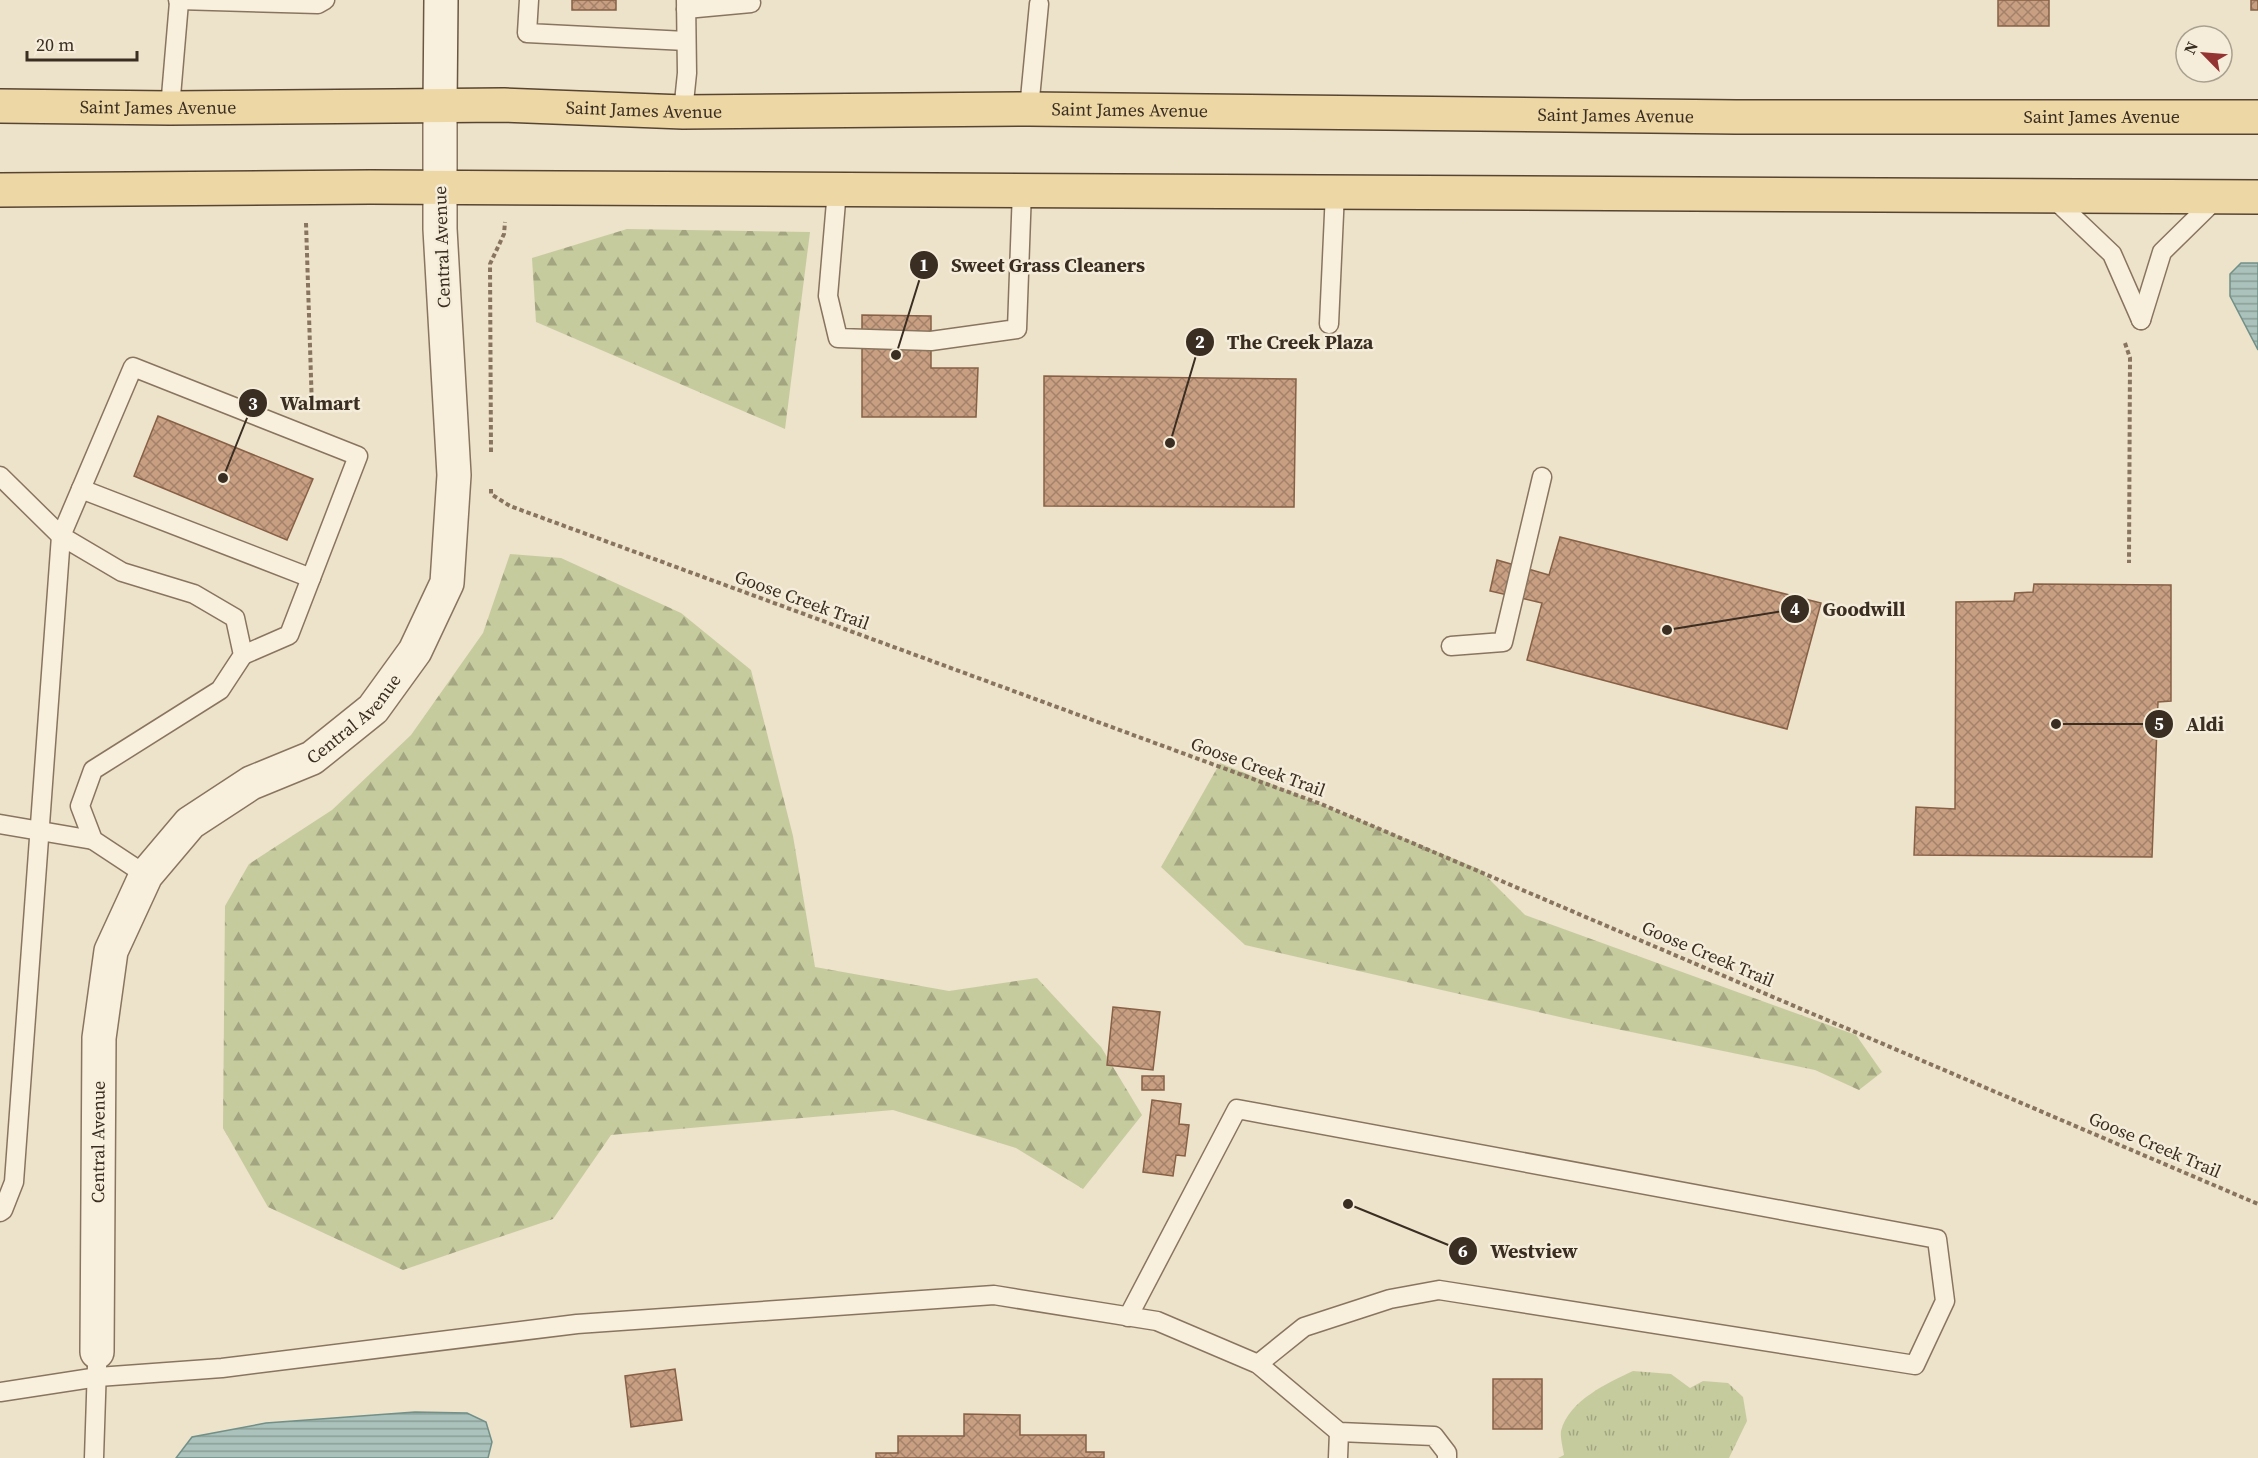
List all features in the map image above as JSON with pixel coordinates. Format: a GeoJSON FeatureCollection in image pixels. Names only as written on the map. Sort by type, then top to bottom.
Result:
{"type":"FeatureCollection","features":[{"type":"Feature","properties":{"kind":"main road","name":"Saint James Avenue"},"geometry":{"type":"LineString","coordinates":[[0,106],[170,108],[440,106],[683,112],[1029,109],[1736,117],[2258,117]]}},
{"type":"Feature","properties":{"kind":"main road"},"geometry":{"type":"LineString","coordinates":[[0,190],[440,188],[2258,197]]}},
{"type":"Feature","properties":{"kind":"street","name":"Central Avenue"},"geometry":{"type":"LineString","coordinates":[[98,1365],[99,1038],[111,951],[146,875],[190,823],[251,783],[312,758],[373,709],[415,651],[447,583],[454,475],[440,188],[441,0]]}},
{"type":"Feature","properties":{"kind":"lane"},"geometry":{"type":"LineString","coordinates":[[170,108],[178,1],[318,4],[325,0]]}},
{"type":"Feature","properties":{"kind":"lane"},"geometry":{"type":"LineString","coordinates":[[529,0],[527,33],[686,41]]}},
{"type":"Feature","properties":{"kind":"lane"},"geometry":{"type":"LineString","coordinates":[[683,112],[686,4],[751,3]]}},
{"type":"Feature","properties":{"kind":"lane"},"geometry":{"type":"LineString","coordinates":[[1029,109],[1039,4]]}},
{"type":"Feature","properties":{"kind":"lane"},"geometry":{"type":"LineString","coordinates":[[837,190],[828,296],[838,338],[931,341],[1017,329],[1022,190]]}},
{"type":"Feature","properties":{"kind":"lane"},"geometry":{"type":"LineString","coordinates":[[1329,324],[1335,192]]}},
{"type":"Feature","properties":{"kind":"lane"},"geometry":{"type":"LineString","coordinates":[[2051,196],[2112,254],[2141,320],[2162,252],[2218,197]]}},
{"type":"Feature","properties":{"kind":"lane"},"geometry":{"type":"LineString","coordinates":[[0,1212],[3,1210],[14,1182],[61,536],[133,367],[358,456],[289,634],[243,656],[220,690],[93,770],[80,806],[93,840]]}},
{"type":"Feature","properties":{"kind":"lane"},"geometry":{"type":"LineString","coordinates":[[0,476],[61,536],[122,572],[194,594],[235,618],[243,656]]}},
{"type":"Feature","properties":{"kind":"lane"},"geometry":{"type":"LineString","coordinates":[[1451,646],[1503,642],[1542,477]]}},
{"type":"Feature","properties":{"kind":"lane"},"geometry":{"type":"LineString","coordinates":[[81,489],[311,578]]}},
{"type":"Feature","properties":{"kind":"lane"},"geometry":{"type":"LineString","coordinates":[[0,824],[93,840],[146,875]]}},
{"type":"Feature","properties":{"kind":"lane"},"geometry":{"type":"LineString","coordinates":[[1128,1317],[1237,1109],[1937,1239],[1945,1300],[1915,1365],[1439,1290],[1390,1299],[1304,1327],[1258,1365]]}},
{"type":"Feature","properties":{"kind":"lane"},"geometry":{"type":"LineString","coordinates":[[0,1392],[98,1365],[222,1368],[577,1324],[994,1295],[1157,1321],[1258,1365],[1339,1432],[1434,1436],[1447,1453],[1447,1458]]}},
{"type":"Feature","properties":{"kind":"lane"},"geometry":{"type":"LineString","coordinates":[[94,1458],[98,1365]]}},
{"type":"Feature","properties":{"kind":"lane"},"geometry":{"type":"LineString","coordinates":[[1338,1458],[1339,1432]]}},
{"type":"Feature","properties":{"kind":"path"},"geometry":{"type":"LineString","coordinates":[[491,459],[490,264],[504,234],[505,222]]}},
{"type":"Feature","properties":{"kind":"path"},"geometry":{"type":"LineString","coordinates":[[306,223],[313,439]]}},
{"type":"Feature","properties":{"kind":"path"},"geometry":{"type":"LineString","coordinates":[[2123,338],[2130,358],[2129,563]]}},
{"type":"Feature","properties":{"kind":"path","name":"Goose Creek Trail"},"geometry":{"type":"LineString","coordinates":[[491,482],[491,494],[510,506],[1321,804],[2258,1204]]}},
{"type":"Feature","properties":{"kind":"green space"},"geometry":{"type":"Polygon","coordinates":[[[627,229],[810,232],[785,429],[536,322],[532,258],[627,229]]]}},
{"type":"Feature","properties":{"kind":"green space"},"geometry":{"type":"Polygon","coordinates":[[[510,554],[561,558],[681,613],[751,670],[793,836],[815,967],[949,991],[1037,978],[1101,1047],[1142,1115],[1083,1189],[1016,1148],[893,1110],[611,1135],[553,1219],[403,1270],[268,1207],[223,1128],[225,906],[249,864],[332,810],[411,735],[483,633],[510,554]]]}},
{"type":"Feature","properties":{"kind":"green space"},"geometry":{"type":"Polygon","coordinates":[[[1220,763],[1479,869],[1525,915],[1856,1035],[1882,1072],[1859,1090],[1815,1070],[1573,1020],[1245,945],[1161,867],[1220,763]]]}},
{"type":"Feature","properties":{"kind":"green space"},"geometry":{"type":"Polygon","coordinates":[[[1633,1371],[1671,1374],[1690,1388],[1703,1381],[1728,1383],[1743,1397],[1747,1421],[1729,1458],[1558,1458],[1564,1455],[1561,1431],[1572,1410],[1591,1394],[1633,1371]]]}},
{"type":"Feature","properties":{"kind":"water"},"geometry":{"type":"Polygon","coordinates":[[[2241,263],[2258,263],[2258,350],[2230,296],[2230,274],[2241,263]]]}},
{"type":"Feature","properties":{"kind":"water"},"geometry":{"type":"Polygon","coordinates":[[[415,1412],[467,1413],[486,1422],[492,1442],[488,1458],[176,1458],[192,1437],[266,1423],[415,1412]]]}},
{"type":"Feature","properties":{"kind":"building"},"geometry":{"type":"Polygon","coordinates":[[[572,0],[616,0],[616,10],[572,10],[572,0]]]}},
{"type":"Feature","properties":{"kind":"building"},"geometry":{"type":"Polygon","coordinates":[[[1998,0],[2049,0],[2049,26],[1998,26],[1998,0]]]}},
{"type":"Feature","properties":{"kind":"building"},"geometry":{"type":"Polygon","coordinates":[[[2251,0],[2258,0],[2258,10],[2251,10],[2251,0]]]}},
{"type":"Feature","properties":{"kind":"building"},"geometry":{"type":"Polygon","coordinates":[[[862,315],[931,316],[931,368],[978,368],[976,417],[862,417],[862,315]]]}},
{"type":"Feature","properties":{"kind":"building"},"geometry":{"type":"Polygon","coordinates":[[[1044,376],[1296,379],[1294,507],[1044,506],[1044,376]]]}},
{"type":"Feature","properties":{"kind":"building"},"geometry":{"type":"Polygon","coordinates":[[[158,416],[313,479],[287,540],[134,476],[158,416]]]}},
{"type":"Feature","properties":{"kind":"building"},"geometry":{"type":"Polygon","coordinates":[[[1560,537],[1821,603],[1787,729],[1527,660],[1542,603],[1490,591],[1497,560],[1549,575],[1560,537]]]}},
{"type":"Feature","properties":{"kind":"building"},"geometry":{"type":"Polygon","coordinates":[[[2034,584],[2171,585],[2171,701],[2158,702],[2152,857],[1914,855],[1916,807],[1955,809],[1956,602],[2014,601],[2015,593],[2033,592],[2034,584]]]}},
{"type":"Feature","properties":{"kind":"building"},"geometry":{"type":"Polygon","coordinates":[[[1113,1007],[1160,1012],[1153,1070],[1107,1065],[1113,1007]]]}},
{"type":"Feature","properties":{"kind":"building"},"geometry":{"type":"Polygon","coordinates":[[[1142,1076],[1164,1076],[1164,1090],[1142,1090],[1142,1076]]]}},
{"type":"Feature","properties":{"kind":"building"},"geometry":{"type":"Polygon","coordinates":[[[1152,1100],[1181,1104],[1179,1124],[1189,1125],[1185,1156],[1176,1155],[1173,1176],[1143,1172],[1152,1100]]]}},
{"type":"Feature","properties":{"kind":"building"},"geometry":{"type":"Polygon","coordinates":[[[675,1369],[682,1420],[631,1427],[625,1376],[675,1369]]]}},
{"type":"Feature","properties":{"kind":"building"},"geometry":{"type":"Polygon","coordinates":[[[1493,1379],[1542,1379],[1542,1429],[1493,1429],[1493,1379]]]}},
{"type":"Feature","properties":{"kind":"building"},"geometry":{"type":"Polygon","coordinates":[[[964,1414],[1020,1415],[1020,1435],[1086,1435],[1086,1452],[1104,1452],[1104,1458],[876,1458],[876,1453],[898,1453],[898,1436],[964,1436],[964,1414]]]}},
{"type":"Feature","properties":{"kind":"place","name":"Sweet Grass Cleaners"},"geometry":{"type":"Point","coordinates":[896,355]}},
{"type":"Feature","properties":{"kind":"place","name":"The Creek Plaza"},"geometry":{"type":"Point","coordinates":[1170,443]}},
{"type":"Feature","properties":{"kind":"place","name":"Walmart"},"geometry":{"type":"Point","coordinates":[223,478]}},
{"type":"Feature","properties":{"kind":"place","name":"Goodwill"},"geometry":{"type":"Point","coordinates":[1667,630]}},
{"type":"Feature","properties":{"kind":"place","name":"Aldi"},"geometry":{"type":"Point","coordinates":[2056,724]}},
{"type":"Feature","properties":{"kind":"place","name":"Westview"},"geometry":{"type":"Point","coordinates":[1348,1204]}}]}
